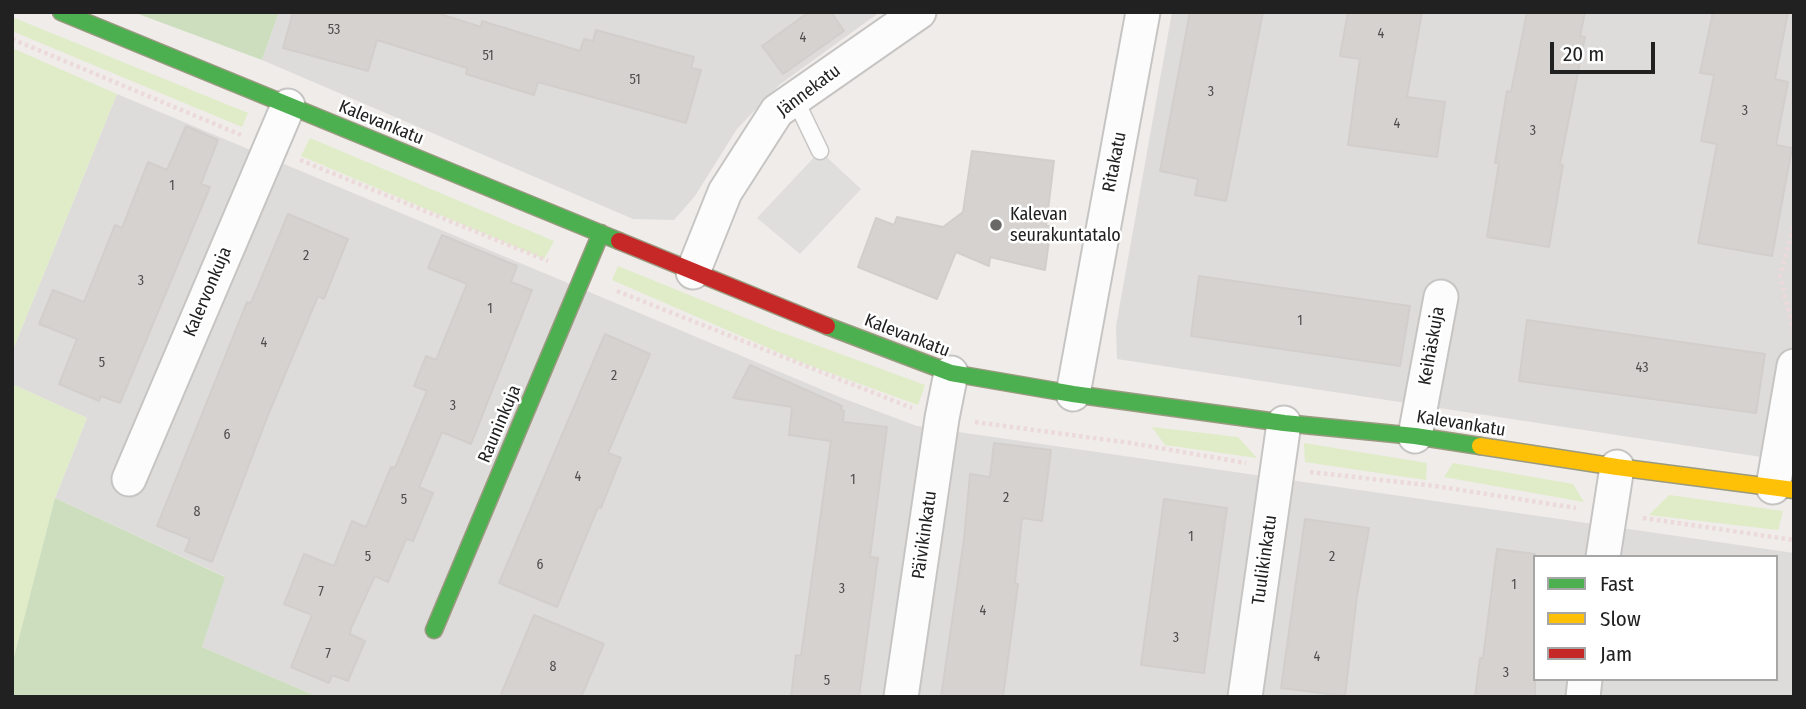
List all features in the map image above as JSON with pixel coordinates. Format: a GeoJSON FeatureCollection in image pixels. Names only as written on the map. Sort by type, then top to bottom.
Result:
{"type":"FeatureCollection","features":[{"type":"Feature","properties":{"kind":"street","name":"Kalevankatu"},"geometry":{"type":"LineString","coordinates":[[61,12],[693,272],[951,373],[1073,394],[1284,423],[1415,436],[1617,467],[1783,488]]}},
{"type":"Feature","properties":{"kind":"street","name":"Jännekatu"},"geometry":{"type":"LineString","coordinates":[[693,272],[725,192],[777,111],[919,12]]}},
{"type":"Feature","properties":{"kind":"street","name":"Ritakatu"},"geometry":{"type":"LineString","coordinates":[[1073,394],[1143,12]]}},
{"type":"Feature","properties":{"kind":"street","name":"Kalervonkuja"},"geometry":{"type":"LineString","coordinates":[[129,479],[288,106]]}},
{"type":"Feature","properties":{"kind":"street","name":"Rauninkuja"},"geometry":{"type":"LineString","coordinates":[[433,630],[601,233]]}},
{"type":"Feature","properties":{"kind":"street","name":"Keihäskuja"},"geometry":{"type":"LineString","coordinates":[[1415,436],[1441,296]]}},
{"type":"Feature","properties":{"kind":"street"},"geometry":{"type":"LineString","coordinates":[[1783,488],[1794,366]]}},
{"type":"Feature","properties":{"kind":"street","name":"Päivikinkatu"},"geometry":{"type":"LineString","coordinates":[[901,697],[951,373]]}},
{"type":"Feature","properties":{"kind":"street","name":"Tuulikinkatu"},"geometry":{"type":"LineString","coordinates":[[1245,697],[1284,423]]}},
{"type":"Feature","properties":{"kind":"street"},"geometry":{"type":"LineString","coordinates":[[1603,555],[1617,467]]}},
{"type":"Feature","properties":{"kind":"lane"},"geometry":{"type":"LineString","coordinates":[[795,99],[820,151]]}},
{"type":"Feature","properties":{"kind":"path"},"geometry":{"type":"LineString","coordinates":[[1794,225],[1780,277],[1794,333]]}},
{"type":"Feature","properties":{"kind":"path"},"geometry":{"type":"LineString","coordinates":[[1793,540],[1794,534]]}},
{"type":"Feature","properties":{"kind":"shaded area"},"geometry":{"type":"Polygon","coordinates":[[[279,12],[880,12],[779,85],[737,129],[695,196],[674,220],[633,219],[262,60],[279,12]]]}},
{"type":"Feature","properties":{"kind":"shaded area"},"geometry":{"type":"Polygon","coordinates":[[[1172,12],[1794,12],[1794,462],[1117,359],[1116,326],[1172,12]]]}},
{"type":"Feature","properties":{"kind":"shaded area"},"geometry":{"type":"Polygon","coordinates":[[[117,94],[842,398],[917,426],[1794,553],[1794,697],[318,697],[202,647],[224,576],[55,498],[87,418],[12,384],[12,352],[117,94]]]}},
{"type":"Feature","properties":{"kind":"shaded area"},"geometry":{"type":"Polygon","coordinates":[[[820,151],[861,189],[800,254],[757,218],[820,151]]]}},
{"type":"Feature","properties":{"kind":"green space"},"geometry":{"type":"Polygon","coordinates":[[[133,12],[279,12],[262,60],[133,12]]]}},
{"type":"Feature","properties":{"kind":"green space"},"geometry":{"type":"Polygon","coordinates":[[[12,17],[248,113],[242,127],[12,31],[12,17]]]}},
{"type":"Feature","properties":{"kind":"green space"},"geometry":{"type":"Polygon","coordinates":[[[12,48],[117,94],[12,352],[12,48]]]}},
{"type":"Feature","properties":{"kind":"green space"},"geometry":{"type":"Polygon","coordinates":[[[310,138],[554,241],[544,259],[301,156],[310,138]]]}},
{"type":"Feature","properties":{"kind":"green space"},"geometry":{"type":"Polygon","coordinates":[[[618,266],[775,330],[925,385],[918,405],[803,363],[612,280],[618,266]]]}},
{"type":"Feature","properties":{"kind":"green space"},"geometry":{"type":"Polygon","coordinates":[[[12,384],[87,418],[55,498],[12,665],[12,384]]]}},
{"type":"Feature","properties":{"kind":"green space"},"geometry":{"type":"Polygon","coordinates":[[[1152,427],[1238,437],[1257,458],[1165,445],[1152,427]]]}},
{"type":"Feature","properties":{"kind":"green space"},"geometry":{"type":"Polygon","coordinates":[[[1304,443],[1427,463],[1426,480],[1305,462],[1304,443]]]}},
{"type":"Feature","properties":{"kind":"green space"},"geometry":{"type":"Polygon","coordinates":[[[1453,463],[1573,484],[1584,502],[1444,477],[1453,463]]]}},
{"type":"Feature","properties":{"kind":"green space"},"geometry":{"type":"Polygon","coordinates":[[[1669,495],[1783,511],[1778,530],[1649,515],[1669,495]]]}},
{"type":"Feature","properties":{"kind":"green space"},"geometry":{"type":"Polygon","coordinates":[[[55,498],[225,577],[202,647],[318,697],[12,697],[12,665],[55,498]]]}},
{"type":"Feature","properties":{"kind":"building"},"geometry":{"type":"Polygon","coordinates":[[[293,12],[434,12],[481,27],[482,21],[580,51],[584,39],[593,41],[596,30],[694,57],[691,68],[701,70],[686,123],[538,82],[534,95],[466,74],[467,68],[377,40],[368,71],[283,48],[293,12]]]}},
{"type":"Feature","properties":{"kind":"building"},"geometry":{"type":"Polygon","coordinates":[[[809,12],[831,12],[844,31],[783,74],[762,46],[809,12]]]}},
{"type":"Feature","properties":{"kind":"building"},"geometry":{"type":"Polygon","coordinates":[[[1190,12],[1263,12],[1226,201],[1195,195],[1198,179],[1160,171],[1190,12]]]}},
{"type":"Feature","properties":{"kind":"building"},"geometry":{"type":"Polygon","coordinates":[[[1348,12],[1422,12],[1407,97],[1445,102],[1437,157],[1348,145],[1360,59],[1340,56],[1348,12]]]}},
{"type":"Feature","properties":{"kind":"building"},"geometry":{"type":"Polygon","coordinates":[[[1527,12],[1585,12],[1580,36],[1585,37],[1560,164],[1563,165],[1549,247],[1487,237],[1499,163],[1495,163],[1507,91],[1511,92],[1527,12]]]}},
{"type":"Feature","properties":{"kind":"building"},"geometry":{"type":"Polygon","coordinates":[[[1713,12],[1788,12],[1775,79],[1788,82],[1776,145],[1792,148],[1772,256],[1698,243],[1717,144],[1701,141],[1714,75],[1700,73],[1713,12]]]}},
{"type":"Feature","properties":{"kind":"building"},"geometry":{"type":"Polygon","coordinates":[[[186,126],[218,140],[201,184],[210,187],[120,403],[101,396],[99,401],[59,384],[77,339],[39,324],[53,290],[84,302],[115,225],[122,228],[148,162],[167,170],[186,126]]]}},
{"type":"Feature","properties":{"kind":"building","name":"Kalevan seurakuntatalo"},"geometry":{"type":"Polygon","coordinates":[[[972,151],[1054,161],[1046,226],[1051,226],[1045,270],[990,257],[989,266],[956,252],[937,299],[858,267],[876,218],[894,225],[897,217],[943,227],[963,212],[972,151]]]}},
{"type":"Feature","properties":{"kind":"building"},"geometry":{"type":"Polygon","coordinates":[[[288,214],[348,239],[324,299],[318,296],[268,415],[212,562],[185,551],[190,539],[157,526],[247,302],[251,303],[288,214]]]}},
{"type":"Feature","properties":{"kind":"building"},"geometry":{"type":"Polygon","coordinates":[[[442,235],[517,266],[511,282],[532,290],[471,444],[442,432],[419,487],[433,493],[413,541],[406,539],[388,582],[375,576],[351,628],[350,634],[365,641],[348,681],[332,675],[329,683],[291,667],[312,615],[284,604],[304,554],[334,566],[352,521],[366,527],[391,467],[395,468],[427,391],[414,386],[426,356],[436,360],[467,284],[428,268],[442,235]]]}},
{"type":"Feature","properties":{"kind":"building"},"geometry":{"type":"Polygon","coordinates":[[[1199,276],[1410,306],[1400,366],[1191,336],[1199,276]]]}},
{"type":"Feature","properties":{"kind":"building"},"geometry":{"type":"Polygon","coordinates":[[[1527,320],[1765,354],[1756,413],[1519,381],[1527,320]]]}},
{"type":"Feature","properties":{"kind":"building"},"geometry":{"type":"Polygon","coordinates":[[[605,334],[650,354],[608,453],[621,458],[557,607],[499,583],[605,334]]]}},
{"type":"Feature","properties":{"kind":"building"},"geometry":{"type":"Polygon","coordinates":[[[750,365],[842,406],[843,422],[887,427],[870,557],[878,558],[859,697],[791,697],[796,655],[801,656],[831,441],[789,435],[792,407],[733,398],[750,365]]]}},
{"type":"Feature","properties":{"kind":"building"},"geometry":{"type":"Polygon","coordinates":[[[994,443],[1051,450],[1042,521],[1022,518],[1015,583],[1018,584],[1003,697],[941,697],[964,539],[970,474],[990,477],[994,443]]]}},
{"type":"Feature","properties":{"kind":"building"},"geometry":{"type":"Polygon","coordinates":[[[1164,499],[1227,508],[1204,673],[1141,665],[1164,499]]]}},
{"type":"Feature","properties":{"kind":"building"},"geometry":{"type":"Polygon","coordinates":[[[1305,519],[1369,528],[1357,596],[1345,696],[1281,688],[1305,519]]]}},
{"type":"Feature","properties":{"kind":"building"},"geometry":{"type":"Polygon","coordinates":[[[1497,549],[1535,554],[1535,697],[1475,697],[1480,658],[1483,658],[1497,549]]]}},
{"type":"Feature","properties":{"kind":"building"},"geometry":{"type":"Polygon","coordinates":[[[534,615],[604,644],[581,697],[500,697],[534,615]]]}},
{"type":"Feature","properties":{"kind":"traffic: fast"},"geometry":{"type":"LineString","coordinates":[[61,12],[619,241]]}},
{"type":"Feature","properties":{"kind":"traffic: fast"},"geometry":{"type":"LineString","coordinates":[[434,630],[601,233]]}},
{"type":"Feature","properties":{"kind":"traffic: fast"},"geometry":{"type":"LineString","coordinates":[[827,326],[951,373],[1073,394],[1480,446]]}},
{"type":"Feature","properties":{"kind":"traffic: slow"},"geometry":{"type":"LineString","coordinates":[[1480,446],[1794,490]]}},
{"type":"Feature","properties":{"kind":"traffic: jam"},"geometry":{"type":"LineString","coordinates":[[619,241],[827,326]]}},
{"type":"Feature","properties":{"kind":"place","name":"Kalevan seurakuntatalo"},"geometry":{"type":"Point","coordinates":[996,225]}}]}
